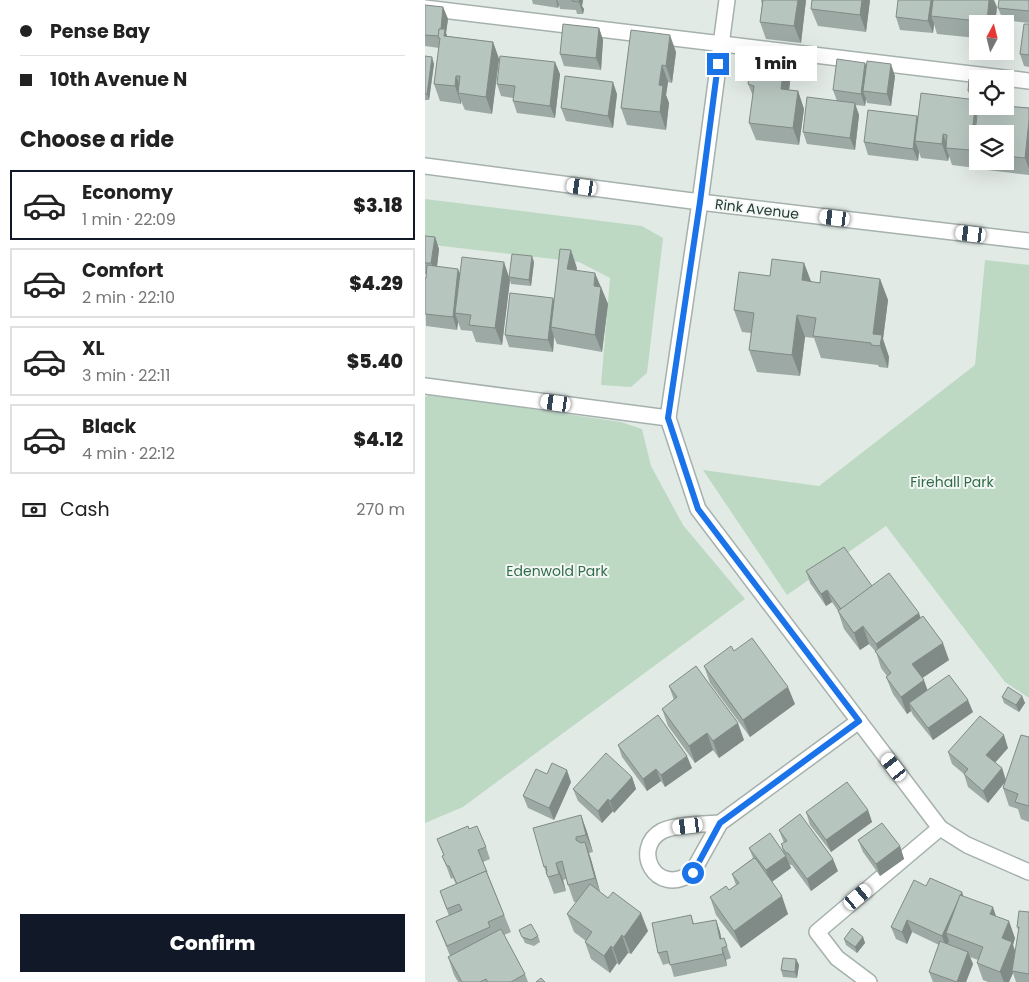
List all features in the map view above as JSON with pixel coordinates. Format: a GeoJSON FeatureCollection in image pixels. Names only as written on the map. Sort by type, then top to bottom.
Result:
{"type":"FeatureCollection","features":[{"type":"Feature","properties":{"kind":"street"},"geometry":{"type":"LineString","coordinates":[[727,0],[668,418],[698,509],[941,828],[967,845],[1029,872]]}},
{"type":"Feature","properties":{"kind":"street"},"geometry":{"type":"LineString","coordinates":[[425,8],[1029,81]]}},
{"type":"Feature","properties":{"kind":"street","name":"Rink Avenue"},"geometry":{"type":"LineString","coordinates":[[425,166],[700,202],[1029,241]]}},
{"type":"Feature","properties":{"kind":"street"},"geometry":{"type":"LineString","coordinates":[[425,386],[668,418]]}},
{"type":"Feature","properties":{"kind":"street"},"geometry":{"type":"LineString","coordinates":[[720,823],[672,828],[663,831],[651,843],[648,852],[652,869],[659,876],[667,880],[676,881],[693,873],[720,823],[859,721]]}},
{"type":"Feature","properties":{"kind":"street"},"geometry":{"type":"LineString","coordinates":[[869,982],[837,958],[817,932],[941,828]]}},
{"type":"Feature","properties":{"kind":"green space"},"geometry":{"type":"Polygon","coordinates":[[[425,199],[642,226],[663,238],[647,373],[631,387],[601,385],[610,278],[579,262],[425,244],[425,199]]]}},
{"type":"Feature","properties":{"kind":"green space","name":"Firehall Park"},"geometry":{"type":"Polygon","coordinates":[[[985,260],[1029,265],[1029,698],[1005,682],[886,526],[787,595],[703,470],[819,486],[975,365],[985,260]]]}},
{"type":"Feature","properties":{"kind":"green space","name":"Edenwold Park"},"geometry":{"type":"Polygon","coordinates":[[[430,394],[621,422],[642,429],[651,466],[683,525],[745,599],[463,807],[425,823],[425,397],[430,394]]]}},
{"type":"Feature","properties":{"kind":"building"},"geometry":{"type":"Polygon","coordinates":[[[763,0],[798,0],[794,26],[760,22],[763,0]]]}},
{"type":"Feature","properties":{"kind":"building"},"geometry":{"type":"Polygon","coordinates":[[[812,0],[862,0],[860,15],[811,9],[812,0]]]}},
{"type":"Feature","properties":{"kind":"building"},"geometry":{"type":"Polygon","coordinates":[[[898,0],[931,0],[928,21],[896,17],[898,0]]]}},
{"type":"Feature","properties":{"kind":"building"},"geometry":{"type":"Polygon","coordinates":[[[933,0],[989,0],[988,15],[969,15],[969,20],[931,16],[933,0]]]}},
{"type":"Feature","properties":{"kind":"building"},"geometry":{"type":"Polygon","coordinates":[[[999,0],[1029,0],[1029,11],[998,8],[999,0]]]}},
{"type":"Feature","properties":{"kind":"building"},"geometry":{"type":"Polygon","coordinates":[[[425,5],[443,7],[439,36],[425,35],[425,5]]]}},
{"type":"Feature","properties":{"kind":"building"},"geometry":{"type":"Polygon","coordinates":[[[563,24],[599,28],[596,58],[560,54],[563,24]]]}},
{"type":"Feature","properties":{"kind":"building"},"geometry":{"type":"Polygon","coordinates":[[[1024,24],[1029,24],[1029,55],[1020,54],[1024,24]]]}},
{"type":"Feature","properties":{"kind":"building"},"geometry":{"type":"Polygon","coordinates":[[[439,29],[445,29],[444,36],[493,42],[486,97],[458,93],[460,76],[456,76],[455,86],[434,84],[440,38],[438,38],[439,29]]]}},
{"type":"Feature","properties":{"kind":"building"},"geometry":{"type":"Polygon","coordinates":[[[631,30],[670,35],[666,66],[662,65],[659,85],[663,86],[660,112],[621,108],[631,30]]]}},
{"type":"Feature","properties":{"kind":"building"},"geometry":{"type":"Polygon","coordinates":[[[752,53],[785,57],[781,89],[798,91],[793,128],[749,123],[754,86],[748,84],[752,53]]]}},
{"type":"Feature","properties":{"kind":"building"},"geometry":{"type":"Polygon","coordinates":[[[425,56],[432,57],[427,94],[425,94],[425,56]]]}},
{"type":"Feature","properties":{"kind":"building"},"geometry":{"type":"Polygon","coordinates":[[[500,56],[555,62],[550,106],[513,101],[515,86],[497,84],[500,56]]]}},
{"type":"Feature","properties":{"kind":"building"},"geometry":{"type":"Polygon","coordinates":[[[837,59],[865,63],[861,94],[833,90],[837,59]]]}},
{"type":"Feature","properties":{"kind":"building"},"geometry":{"type":"Polygon","coordinates":[[[867,61],[891,64],[887,94],[863,91],[867,61]]]}},
{"type":"Feature","properties":{"kind":"building"},"geometry":{"type":"Polygon","coordinates":[[[565,76],[613,82],[608,116],[561,108],[565,76]]]}},
{"type":"Feature","properties":{"kind":"building"},"geometry":{"type":"Polygon","coordinates":[[[921,93],[969,99],[969,115],[974,115],[973,125],[969,125],[969,150],[946,148],[947,135],[943,134],[942,144],[915,141],[921,93]]]}},
{"type":"Feature","properties":{"kind":"building"},"geometry":{"type":"Polygon","coordinates":[[[807,97],[855,103],[850,138],[803,132],[807,97]]]}},
{"type":"Feature","properties":{"kind":"building"},"geometry":{"type":"Polygon","coordinates":[[[1014,107],[1029,108],[1025,158],[1014,157],[1014,125],[976,125],[977,115],[1014,115],[1014,107]]]}},
{"type":"Feature","properties":{"kind":"building"},"geometry":{"type":"Polygon","coordinates":[[[868,110],[917,116],[913,149],[864,142],[868,110]]]}},
{"type":"Feature","properties":{"kind":"building"},"geometry":{"type":"Polygon","coordinates":[[[425,236],[435,237],[431,263],[425,263],[425,236]]]}},
{"type":"Feature","properties":{"kind":"building"},"geometry":{"type":"Polygon","coordinates":[[[560,249],[571,250],[567,269],[595,273],[594,286],[601,287],[595,335],[551,327],[560,249]]]}},
{"type":"Feature","properties":{"kind":"building"},"geometry":{"type":"Polygon","coordinates":[[[512,254],[532,256],[529,280],[509,277],[512,254]]]}},
{"type":"Feature","properties":{"kind":"building"},"geometry":{"type":"Polygon","coordinates":[[[462,257],[504,262],[495,328],[469,325],[471,315],[455,313],[462,257]]]}},
{"type":"Feature","properties":{"kind":"building"},"geometry":{"type":"Polygon","coordinates":[[[772,259],[804,263],[802,280],[820,283],[821,271],[880,279],[873,334],[882,335],[880,346],[871,345],[871,343],[813,336],[816,318],[797,315],[792,355],[749,350],[754,313],[734,310],[739,272],[770,276],[772,259]]]}},
{"type":"Feature","properties":{"kind":"building"},"geometry":{"type":"Polygon","coordinates":[[[427,265],[458,269],[453,317],[425,314],[427,265]]]}},
{"type":"Feature","properties":{"kind":"building"},"geometry":{"type":"Polygon","coordinates":[[[510,293],[553,298],[548,340],[505,335],[510,293]]]}},
{"type":"Feature","properties":{"kind":"building"},"geometry":{"type":"Polygon","coordinates":[[[844,547],[872,586],[841,609],[827,590],[821,594],[806,571],[844,547]]]}},
{"type":"Feature","properties":{"kind":"building"},"geometry":{"type":"Polygon","coordinates":[[[889,573],[919,613],[876,644],[863,626],[854,633],[838,611],[889,573]]]}},
{"type":"Feature","properties":{"kind":"building"},"geometry":{"type":"Polygon","coordinates":[[[923,616],[943,643],[912,664],[924,680],[901,697],[886,677],[891,673],[875,651],[923,616]]]}},
{"type":"Feature","properties":{"kind":"building"},"geometry":{"type":"Polygon","coordinates":[[[752,638],[788,687],[743,720],[704,666],[731,646],[734,651],[752,638]]]}},
{"type":"Feature","properties":{"kind":"building"},"geometry":{"type":"Polygon","coordinates":[[[696,666],[738,723],[713,741],[707,733],[689,746],[662,709],[677,697],[669,686],[696,666]]]}},
{"type":"Feature","properties":{"kind":"building"},"geometry":{"type":"Polygon","coordinates":[[[949,675],[968,700],[928,728],[909,703],[949,675]]]}},
{"type":"Feature","properties":{"kind":"building"},"geometry":{"type":"Polygon","coordinates":[[[1008,687],[1022,696],[1016,705],[1002,697],[1008,687]]]}},
{"type":"Feature","properties":{"kind":"building"},"geometry":{"type":"Polygon","coordinates":[[[658,715],[687,756],[661,775],[656,769],[643,779],[618,745],[658,715]]]}},
{"type":"Feature","properties":{"kind":"building"},"geometry":{"type":"Polygon","coordinates":[[[980,716],[1004,735],[986,755],[1002,768],[983,791],[964,774],[968,769],[948,752],[980,716]]]}},
{"type":"Feature","properties":{"kind":"building"},"geometry":{"type":"Polygon","coordinates":[[[1021,735],[1029,737],[1029,806],[1015,802],[1018,794],[1003,788],[1021,735]]]}},
{"type":"Feature","properties":{"kind":"building"},"geometry":{"type":"Polygon","coordinates":[[[606,753],[632,777],[598,811],[573,789],[606,753]]]}},
{"type":"Feature","properties":{"kind":"building"},"geometry":{"type":"Polygon","coordinates":[[[552,763],[567,770],[549,808],[523,796],[536,769],[547,774],[552,763]]]}},
{"type":"Feature","properties":{"kind":"building"},"geometry":{"type":"Polygon","coordinates":[[[847,782],[868,810],[826,840],[806,812],[847,782]]]}},
{"type":"Feature","properties":{"kind":"building"},"geometry":{"type":"Polygon","coordinates":[[[800,814],[833,859],[807,879],[782,847],[781,844],[787,841],[779,830],[800,814]]]}},
{"type":"Feature","properties":{"kind":"building"},"geometry":{"type":"Polygon","coordinates":[[[581,815],[586,835],[576,837],[576,840],[581,843],[585,842],[595,878],[568,885],[562,861],[556,863],[559,874],[548,877],[533,828],[581,815]]]}},
{"type":"Feature","properties":{"kind":"building"},"geometry":{"type":"Polygon","coordinates":[[[882,823],[900,846],[876,864],[858,840],[882,823]]]}},
{"type":"Feature","properties":{"kind":"building"},"geometry":{"type":"Polygon","coordinates":[[[468,826],[469,829],[477,826],[486,847],[478,850],[487,872],[457,884],[442,856],[444,855],[437,839],[468,826]]]}},
{"type":"Feature","properties":{"kind":"building"},"geometry":{"type":"Polygon","coordinates":[[[770,833],[786,856],[766,870],[749,848],[770,833]]]}},
{"type":"Feature","properties":{"kind":"building"},"geometry":{"type":"Polygon","coordinates":[[[754,858],[782,896],[734,931],[710,897],[726,886],[729,890],[739,883],[732,874],[754,858]]]}},
{"type":"Feature","properties":{"kind":"building"},"geometry":{"type":"Polygon","coordinates":[[[486,871],[504,915],[488,922],[490,927],[447,946],[436,921],[462,910],[459,904],[447,909],[440,891],[486,871]]]}},
{"type":"Feature","properties":{"kind":"building"},"geometry":{"type":"Polygon","coordinates":[[[930,878],[962,892],[942,936],[907,920],[902,932],[891,927],[914,880],[926,886],[930,878]]]}},
{"type":"Feature","properties":{"kind":"building"},"geometry":{"type":"Polygon","coordinates":[[[590,884],[608,898],[613,892],[641,913],[624,937],[622,935],[613,948],[611,946],[604,956],[585,942],[592,932],[567,914],[590,884]]]}},
{"type":"Feature","properties":{"kind":"building"},"geometry":{"type":"Polygon","coordinates":[[[960,895],[993,907],[990,914],[1009,921],[1002,938],[1012,942],[1000,972],[977,963],[983,947],[946,933],[960,895]]]}},
{"type":"Feature","properties":{"kind":"building"},"geometry":{"type":"Polygon","coordinates":[[[1019,911],[1029,912],[1029,974],[1012,971],[1019,927],[1017,927],[1019,911]]]}},
{"type":"Feature","properties":{"kind":"building"},"geometry":{"type":"Polygon","coordinates":[[[691,915],[693,924],[716,920],[720,939],[724,938],[727,946],[722,948],[723,954],[670,965],[667,951],[658,953],[652,923],[691,915]]]}},
{"type":"Feature","properties":{"kind":"building"},"geometry":{"type":"Polygon","coordinates":[[[531,924],[538,936],[531,940],[522,937],[519,930],[531,924]]]}},
{"type":"Feature","properties":{"kind":"building"},"geometry":{"type":"Polygon","coordinates":[[[852,928],[863,937],[855,947],[844,939],[852,928]]]}},
{"type":"Feature","properties":{"kind":"building"},"geometry":{"type":"Polygon","coordinates":[[[501,929],[525,974],[511,982],[488,982],[486,979],[480,982],[462,982],[448,957],[501,929]]]}},
{"type":"Feature","properties":{"kind":"building"},"geometry":{"type":"Polygon","coordinates":[[[940,941],[968,952],[957,982],[929,972],[940,941]]]}},
{"type":"Feature","properties":{"kind":"building"},"geometry":{"type":"Polygon","coordinates":[[[783,958],[796,959],[795,972],[781,970],[783,958]]]}},
{"type":"Feature","properties":{"kind":"building"},"geometry":{"type":"Polygon","coordinates":[[[541,978],[545,982],[536,982],[541,978]]]}},
{"type":"Feature","properties":{"kind":"route"},"geometry":{"type":"LineString","coordinates":[[693,873],[720,823],[859,721],[698,509],[668,418],[718,64]]}}]}
